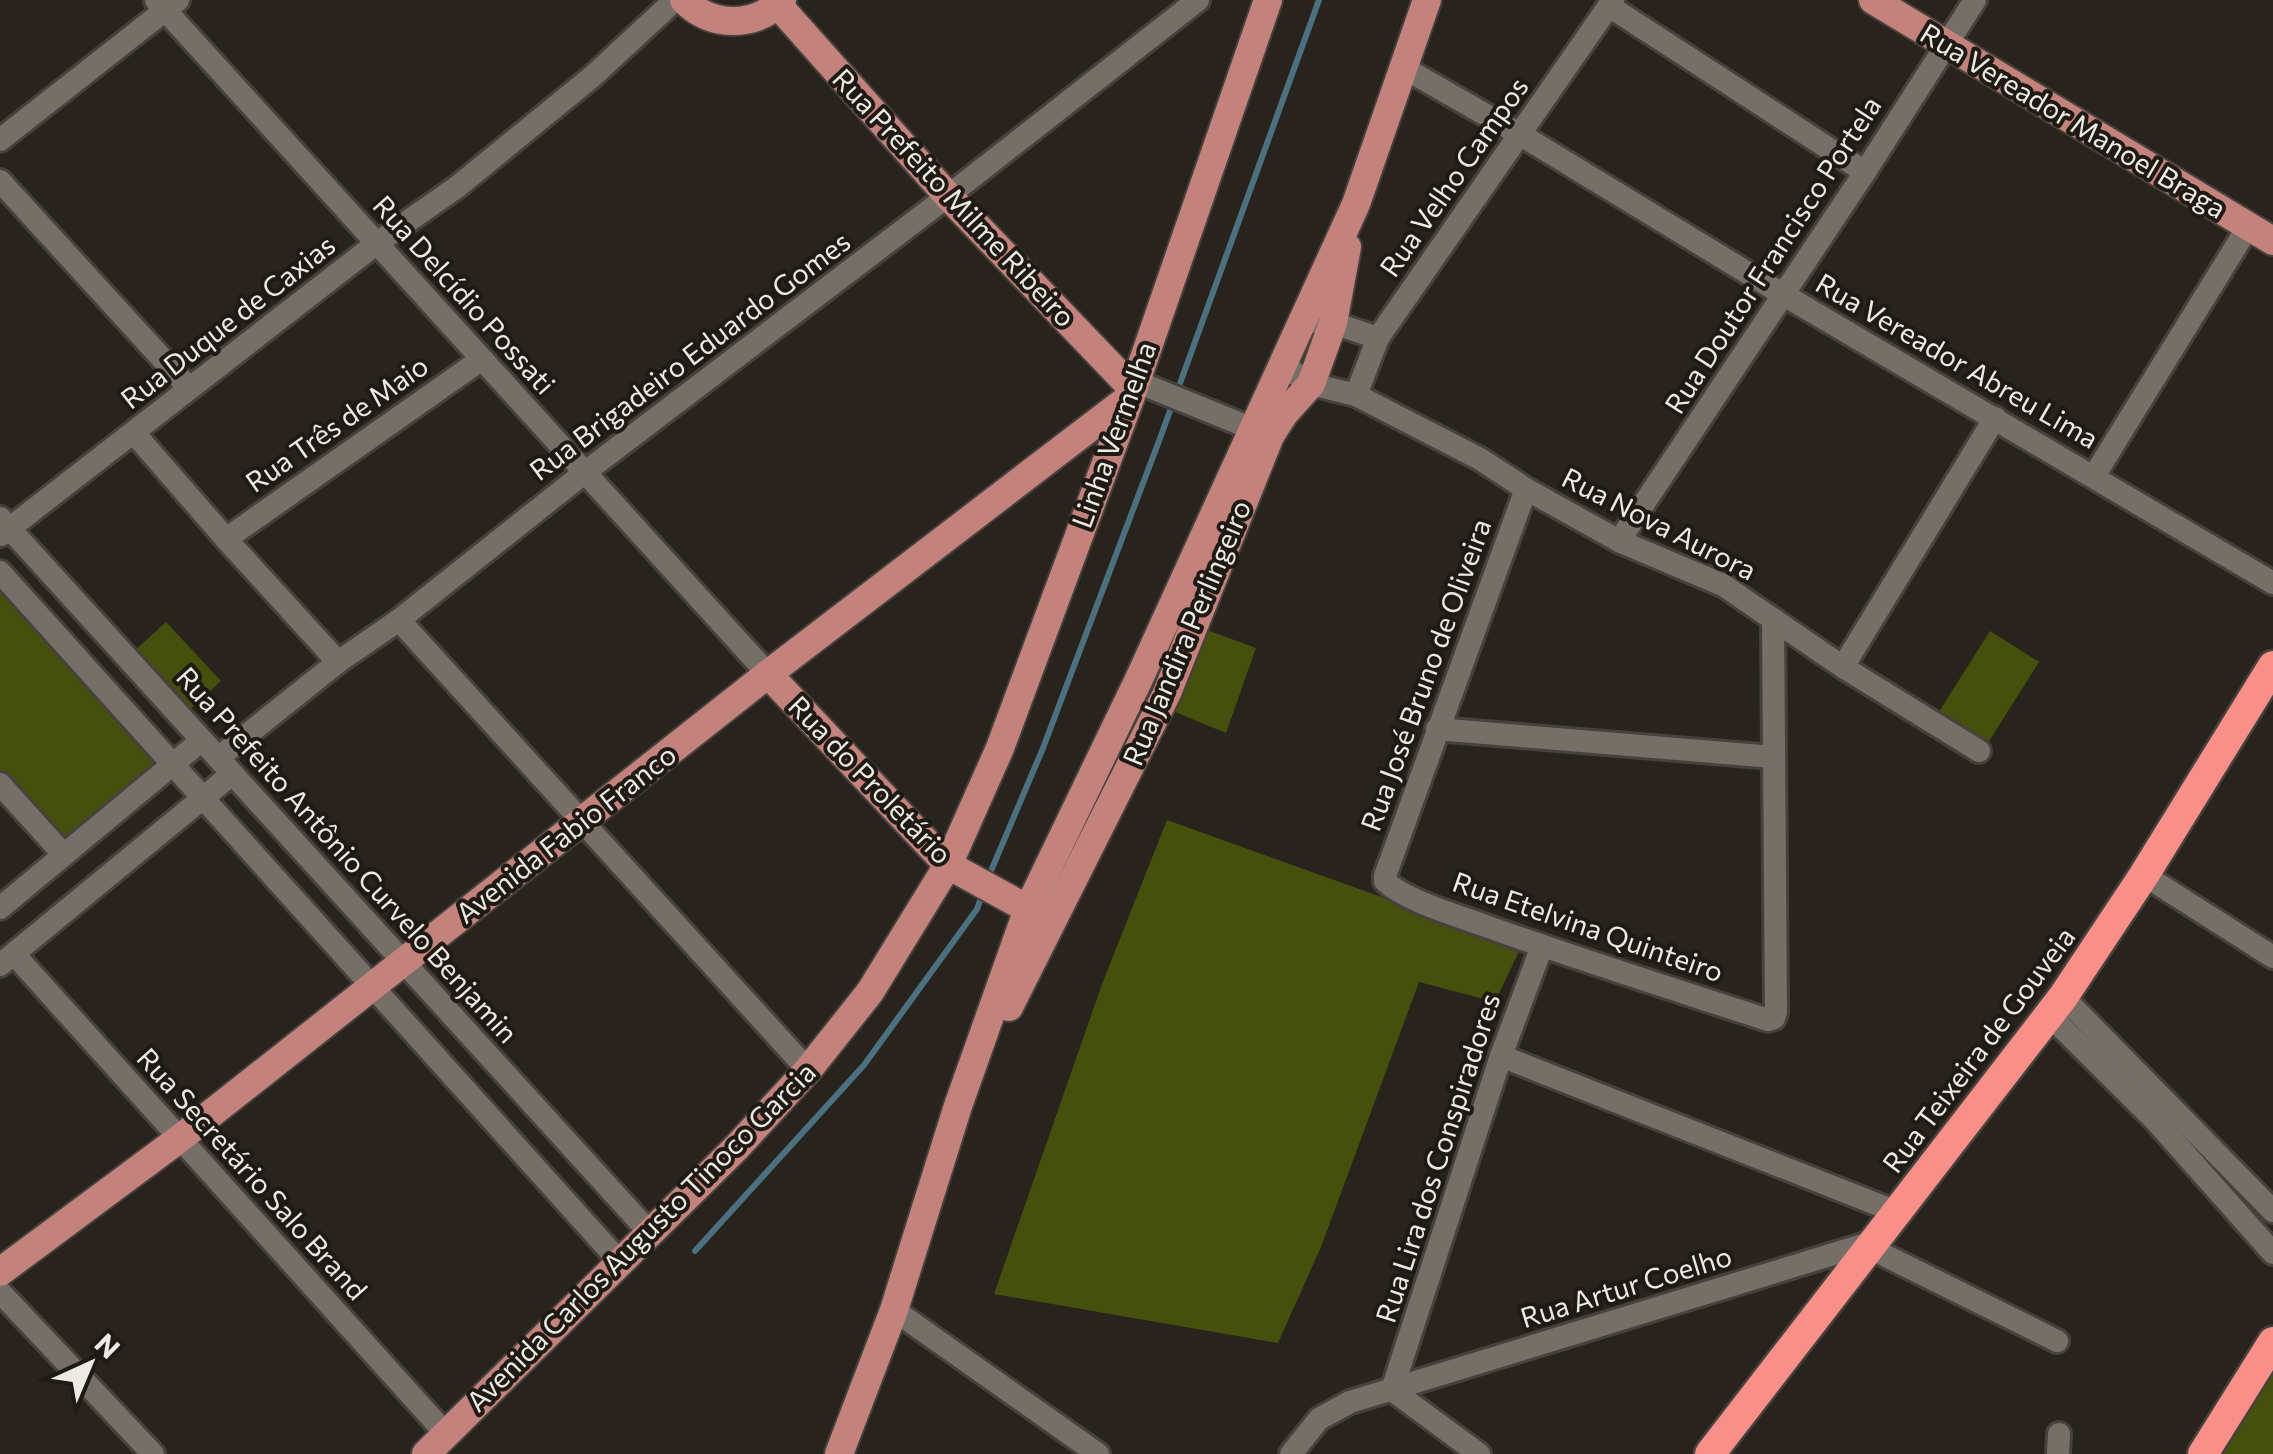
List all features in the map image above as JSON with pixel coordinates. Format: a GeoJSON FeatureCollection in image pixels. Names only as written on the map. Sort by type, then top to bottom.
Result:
{"type":"FeatureCollection","features":[{"type":"Feature","properties":{"kind":"highway","name":"Rua Teixeira de Gouveia"},"geometry":{"type":"LineString","coordinates":[[1710,1454],[2056,1006],[2144,874],[2273,666]]}},
{"type":"Feature","properties":{"kind":"highway"},"geometry":{"type":"LineString","coordinates":[[2204,1454],[2273,1342]]}},
{"type":"Feature","properties":{"kind":"main road"},"geometry":{"type":"LineString","coordinates":[[684,0],[704,15],[735,22],[765,14],[780,2]]}},
{"type":"Feature","properties":{"kind":"main road","name":"Linha Vermelha"},"geometry":{"type":"LineString","coordinates":[[952,868],[1133,389],[1268,0]]}},
{"type":"Feature","properties":{"kind":"main road","name":"Rua Jandira Perlingeiro"},"geometry":{"type":"LineString","coordinates":[[839,1454],[894,1310],[958,1106],[1028,909],[1139,678],[1356,204],[1427,0]]}},
{"type":"Feature","properties":{"kind":"main road","name":"Rua Vereador Manoel Braga"},"geometry":{"type":"LineString","coordinates":[[1873,0],[2273,241]]}},
{"type":"Feature","properties":{"kind":"main road","name":"Rua Prefeito Milme Ribeiro"},"geometry":{"type":"LineString","coordinates":[[780,2],[948,196],[1133,389]]}},
{"type":"Feature","properties":{"kind":"main road","name":"Rua Jandira Perlingeiro"},"geometry":{"type":"LineString","coordinates":[[958,1106],[1167,693],[1263,450],[1284,414],[1311,384],[1333,323],[1356,204]]}},
{"type":"Feature","properties":{"kind":"main road","name":"Avenida Fabio Franco"},"geometry":{"type":"LineString","coordinates":[[0,1272],[179,1139],[768,674],[1080,436],[1133,389]]}},
{"type":"Feature","properties":{"kind":"main road"},"geometry":{"type":"LineString","coordinates":[[1080,436],[1097,447],[1104,467]]}},
{"type":"Feature","properties":{"kind":"main road","name":"Rua do Proletário"},"geometry":{"type":"LineString","coordinates":[[768,674],[952,868],[1028,909]]}},
{"type":"Feature","properties":{"kind":"main road"},"geometry":{"type":"LineString","coordinates":[[1139,678],[1158,682],[1167,693]]}},
{"type":"Feature","properties":{"kind":"main road","name":"Avenida Carlos Augusto Tinoco Garcia"},"geometry":{"type":"LineString","coordinates":[[436,1444],[736,1148],[808,1070],[870,992],[952,868]]}},
{"type":"Feature","properties":{"kind":"main road"},"geometry":{"type":"LineString","coordinates":[[1028,909],[1048,914],[1059,910]]}},
{"type":"Feature","properties":{"kind":"street","name":"Rua Duque de Caxias"},"geometry":{"type":"LineString","coordinates":[[3,528],[134,433],[377,243],[457,187],[593,76],[675,0]]}},
{"type":"Feature","properties":{"kind":"street","name":"Rua Brigadeiro Eduardo Gomes"},"geometry":{"type":"LineString","coordinates":[[217,757],[1198,0]]}},
{"type":"Feature","properties":{"kind":"street","name":"Rua Doutor Francisco Portela"},"geometry":{"type":"LineString","coordinates":[[1618,541],[1866,172],[1975,0]]}},
{"type":"Feature","properties":{"kind":"street"},"geometry":{"type":"LineString","coordinates":[[1611,3],[1866,172]]}},
{"type":"Feature","properties":{"kind":"street","name":"Rua Velho Campos"},"geometry":{"type":"LineString","coordinates":[[1356,395],[1378,338],[1611,3]]}},
{"type":"Feature","properties":{"kind":"street","name":"Rua Delcídio Possati"},"geometry":{"type":"LineString","coordinates":[[166,4],[768,674]]}},
{"type":"Feature","properties":{"kind":"street"},"geometry":{"type":"LineString","coordinates":[[0,140],[166,4]]}},
{"type":"Feature","properties":{"kind":"street","name":"Rua Vereador Abreu Lima"},"geometry":{"type":"LineString","coordinates":[[1404,68],[2273,584]]}},
{"type":"Feature","properties":{"kind":"street"},"geometry":{"type":"LineString","coordinates":[[0,181],[189,388]]}},
{"type":"Feature","properties":{"kind":"street"},"geometry":{"type":"LineString","coordinates":[[2094,476],[2248,227]]}},
{"type":"Feature","properties":{"kind":"street"},"geometry":{"type":"LineString","coordinates":[[1300,324],[1333,323],[1378,338]]}},
{"type":"Feature","properties":{"kind":"street","name":"Rua Três de Maio"},"geometry":{"type":"LineString","coordinates":[[226,539],[482,359]]}},
{"type":"Feature","properties":{"kind":"street"},"geometry":{"type":"LineString","coordinates":[[1283,362],[1311,384]]}},
{"type":"Feature","properties":{"kind":"street","name":"Rua Nova Aurora"},"geometry":{"type":"LineString","coordinates":[[1311,384],[1356,395],[1480,459],[1618,541],[1712,580],[1978,751]]}},
{"type":"Feature","properties":{"kind":"street"},"geometry":{"type":"LineString","coordinates":[[1133,389],[1164,392],[1253,428]]}},
{"type":"Feature","properties":{"kind":"street"},"geometry":{"type":"LineString","coordinates":[[1843,667],[1995,418]]}},
{"type":"Feature","properties":{"kind":"street"},"geometry":{"type":"LineString","coordinates":[[134,433],[338,662]]}},
{"type":"Feature","properties":{"kind":"street","name":"Rua José Bruno de Oliveira"},"geometry":{"type":"LineString","coordinates":[[1385,880],[1526,489]]}},
{"type":"Feature","properties":{"kind":"street","name":"Rua Prefeito Antônio Curvelo Benjamin"},"geometry":{"type":"LineString","coordinates":[[3,528],[650,1233]]}},
{"type":"Feature","properties":{"kind":"street"},"geometry":{"type":"LineString","coordinates":[[0,572],[620,1262]]}},
{"type":"Feature","properties":{"kind":"street"},"geometry":{"type":"LineString","coordinates":[[1437,730],[1773,757],[1773,619]]}},
{"type":"Feature","properties":{"kind":"street"},"geometry":{"type":"LineString","coordinates":[[398,620],[808,1070]]}},
{"type":"Feature","properties":{"kind":"street"},"geometry":{"type":"LineString","coordinates":[[0,908],[173,764],[217,757]]}},
{"type":"Feature","properties":{"kind":"street"},"geometry":{"type":"LineString","coordinates":[[7,959],[202,796],[217,757]]}},
{"type":"Feature","properties":{"kind":"street","name":"Rua Etelvina Quinteiro"},"geometry":{"type":"LineString","coordinates":[[1385,880],[1437,908],[1768,1020],[1776,1012],[1773,757]]}},
{"type":"Feature","properties":{"kind":"street"},"geometry":{"type":"LineString","coordinates":[[0,784],[64,855]]}},
{"type":"Feature","properties":{"kind":"street"},"geometry":{"type":"LineString","coordinates":[[2144,874],[2273,956]]}},
{"type":"Feature","properties":{"kind":"street","name":"Rua Lira dos Conspiradores"},"geometry":{"type":"LineString","coordinates":[[1392,1390],[1500,1056],[1542,946]]}},
{"type":"Feature","properties":{"kind":"street","name":"Rua Secretário Salo Brand"},"geometry":{"type":"LineString","coordinates":[[7,959],[179,1139],[436,1444]]}},
{"type":"Feature","properties":{"kind":"street"},"geometry":{"type":"LineString","coordinates":[[2056,1006],[2162,1112],[2273,1211]]}},
{"type":"Feature","properties":{"kind":"street"},"geometry":{"type":"LineString","coordinates":[[1500,1056],[1898,1213]]}},
{"type":"Feature","properties":{"kind":"street"},"geometry":{"type":"LineString","coordinates":[[2162,1112],[2273,1253]]}},
{"type":"Feature","properties":{"kind":"street"},"geometry":{"type":"LineString","coordinates":[[2228,1200],[2244,1182]]}},
{"type":"Feature","properties":{"kind":"street"},"geometry":{"type":"LineString","coordinates":[[1873,1244],[2058,1342]]}},
{"type":"Feature","properties":{"kind":"street","name":"Rua Artur Coelho"},"geometry":{"type":"LineString","coordinates":[[1292,1454],[1310,1428],[1332,1410],[1350,1402],[1873,1244]]}},
{"type":"Feature","properties":{"kind":"street"},"geometry":{"type":"LineString","coordinates":[[0,1292],[153,1454]]}},
{"type":"Feature","properties":{"kind":"street"},"geometry":{"type":"LineString","coordinates":[[894,1310],[1098,1454]]}},
{"type":"Feature","properties":{"kind":"street"},"geometry":{"type":"LineString","coordinates":[[1392,1390],[1479,1454]]}},
{"type":"Feature","properties":{"kind":"green space"},"geometry":{"type":"Polygon","coordinates":[[[0,580],[154,759],[155,765],[66,839],[0,774],[0,580]]]}},
{"type":"Feature","properties":{"kind":"green space"},"geometry":{"type":"Polygon","coordinates":[[[166,622],[221,681],[187,712],[132,653],[166,622]]]}},
{"type":"Feature","properties":{"kind":"green space"},"geometry":{"type":"Polygon","coordinates":[[[1207,630],[1256,648],[1226,733],[1175,712],[1207,630]]]}},
{"type":"Feature","properties":{"kind":"green space"},"geometry":{"type":"Polygon","coordinates":[[[1990,631],[2039,662],[1986,746],[1937,715],[1990,631]]]}},
{"type":"Feature","properties":{"kind":"green space"},"geometry":{"type":"Polygon","coordinates":[[[1167,820],[1521,947],[1495,1002],[1419,982],[1321,1247],[1278,1343],[994,1294],[1102,984],[1167,820]]]}},
{"type":"Feature","properties":{"kind":"green space"},"geometry":{"type":"Polygon","coordinates":[[[2273,1357],[2273,1454],[2210,1454],[2273,1357]]]}},
{"type":"Feature","properties":{"kind":"waterway"},"geometry":{"type":"LineString","coordinates":[[988,878],[1043,748],[1162,433],[1319,0]]}},
{"type":"Feature","properties":{"kind":"waterway"},"geometry":{"type":"LineString","coordinates":[[695,1251],[864,1065],[977,909],[982,895]]}}]}
